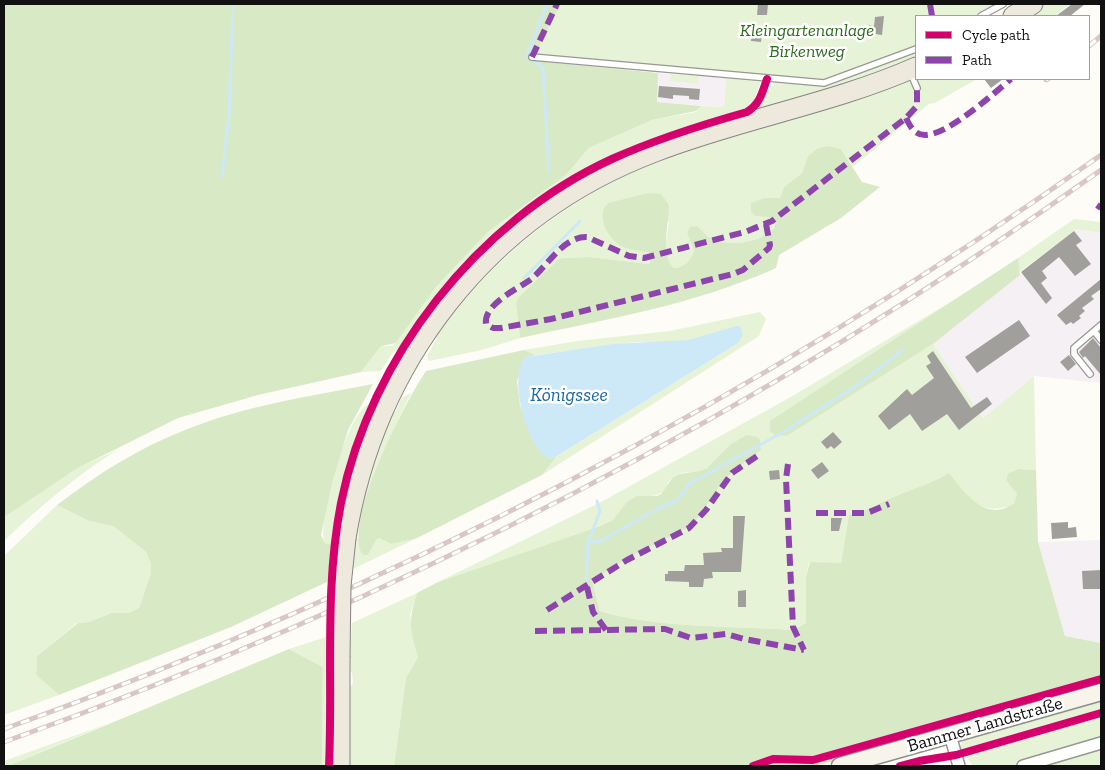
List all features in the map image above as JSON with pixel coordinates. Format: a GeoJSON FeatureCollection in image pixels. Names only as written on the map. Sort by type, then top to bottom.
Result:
{"type":"FeatureCollection","features":[{"type":"Feature","properties":{"kind":"main road"},"geometry":{"type":"LineString","coordinates":[[1016,15],[1033,4]]}},
{"type":"Feature","properties":{"kind":"main road"},"geometry":{"type":"LineString","coordinates":[[340,766],[341,586],[346,538],[362,467],[388,398],[418,344],[450,300],[491,256],[539,215],[591,182],[633,161],[676,144],[839,96],[913,69]]}},
{"type":"Feature","properties":{"kind":"main road","name":"Bammer Landstraße"},"geometry":{"type":"LineString","coordinates":[[840,766],[855,764],[1101,692]]}},
{"type":"Feature","properties":{"kind":"street"},"geometry":{"type":"LineString","coordinates":[[950,735],[959,766]]}},
{"type":"Feature","properties":{"kind":"street"},"geometry":{"type":"LineString","coordinates":[[1023,766],[1101,743]]}},
{"type":"Feature","properties":{"kind":"lane"},"geometry":{"type":"LineString","coordinates":[[983,15],[1003,4]]}},
{"type":"Feature","properties":{"kind":"lane"},"geometry":{"type":"LineString","coordinates":[[532,58],[824,83],[915,49]]}},
{"type":"Feature","properties":{"kind":"lane"},"geometry":{"type":"LineString","coordinates":[[915,80],[917,88]]}},
{"type":"Feature","properties":{"kind":"lane"},"geometry":{"type":"LineString","coordinates":[[1090,374],[1074,354],[1074,348],[1101,325]]}},
{"type":"Feature","properties":{"kind":"lane"},"geometry":{"type":"LineString","coordinates":[[1094,331],[1101,340]]}},
{"type":"Feature","properties":{"kind":"shaded area"},"geometry":{"type":"Polygon","coordinates":[[[658,73],[671,74],[670,81],[698,84],[699,76],[726,78],[724,107],[656,102],[658,73]]]}},
{"type":"Feature","properties":{"kind":"shaded area"},"geometry":{"type":"Polygon","coordinates":[[[1077,229],[1101,233],[1101,383],[1034,376],[983,418],[933,344],[1077,229]]]}},
{"type":"Feature","properties":{"kind":"shaded area"},"geometry":{"type":"Polygon","coordinates":[[[1101,540],[1101,643],[1065,636],[1038,542],[1101,540]]]}},
{"type":"Feature","properties":{"kind":"green space"},"geometry":{"type":"Polygon","coordinates":[[[4,4],[560,4],[535,56],[535,61],[658,73],[657,102],[702,106],[696,111],[652,120],[589,148],[566,175],[489,231],[436,287],[396,343],[381,346],[361,372],[258,395],[178,418],[76,469],[4,517],[4,4]]]}},
{"type":"Feature","properties":{"kind":"green space","name":"Kleingartenanlage Birkenweg"},"geometry":{"type":"Polygon","coordinates":[[[560,4],[997,4],[976,15],[915,15],[915,45],[821,80],[535,56],[560,4]]]}},
{"type":"Feature","properties":{"kind":"green space"},"geometry":{"type":"Polygon","coordinates":[[[1046,4],[1070,4],[1056,15],[1029,15],[1046,4]]]}},
{"type":"Feature","properties":{"kind":"green space"},"geometry":{"type":"Polygon","coordinates":[[[915,53],[915,60],[751,115],[774,83],[827,86],[915,53]]]}},
{"type":"Feature","properties":{"kind":"green space"},"geometry":{"type":"Polygon","coordinates":[[[671,74],[699,76],[698,84],[670,81],[671,74]]]}},
{"type":"Feature","properties":{"kind":"green space"},"geometry":{"type":"Polygon","coordinates":[[[915,76],[915,80],[975,80],[935,103],[929,104],[853,167],[841,149],[808,156],[802,173],[784,187],[780,198],[765,198],[768,217],[775,221],[775,227],[762,237],[745,242],[728,243],[710,238],[697,226],[687,233],[694,251],[691,258],[684,265],[674,268],[667,259],[666,253],[669,221],[647,252],[651,256],[649,264],[590,257],[564,258],[516,304],[520,338],[482,350],[429,361],[427,356],[437,338],[433,339],[461,303],[522,243],[588,195],[665,158],[708,143],[839,105],[915,76]]]}},
{"type":"Feature","properties":{"kind":"green space"},"geometry":{"type":"Polygon","coordinates":[[[726,78],[761,82],[752,104],[743,110],[675,131],[624,150],[576,175],[546,194],[517,216],[466,265],[442,292],[399,350],[393,352],[381,371],[361,372],[381,346],[392,346],[396,343],[436,287],[489,231],[566,175],[589,148],[652,120],[696,112],[702,106],[724,107],[726,78]]]}},
{"type":"Feature","properties":{"kind":"green space"},"geometry":{"type":"Polygon","coordinates":[[[828,146],[841,149],[862,182],[880,187],[841,218],[779,255],[776,268],[714,292],[650,310],[520,338],[516,304],[518,298],[559,259],[590,257],[649,264],[649,253],[626,248],[614,241],[603,222],[604,209],[608,203],[649,193],[661,194],[669,205],[666,239],[667,256],[674,268],[678,267],[687,263],[694,251],[687,233],[690,227],[697,226],[712,239],[728,243],[754,240],[769,232],[775,227],[775,221],[768,217],[755,216],[751,211],[751,203],[765,198],[780,198],[784,187],[802,173],[808,156],[817,149],[828,146]]]}},
{"type":"Feature","properties":{"kind":"green space"},"geometry":{"type":"Polygon","coordinates":[[[1074,219],[1101,222],[1101,233],[1077,229],[1018,273],[1018,258],[1074,219]]]}},
{"type":"Feature","properties":{"kind":"green space"},"geometry":{"type":"Polygon","coordinates":[[[1018,258],[1020,275],[933,344],[787,436],[775,435],[770,431],[770,421],[1018,258]]]}},
{"type":"Feature","properties":{"kind":"green space"},"geometry":{"type":"Polygon","coordinates":[[[979,285],[771,421],[787,436],[933,344],[983,418],[1034,376],[1036,470],[1019,469],[1008,473],[1006,480],[1016,489],[1017,498],[1006,507],[992,509],[977,504],[965,494],[949,474],[936,481],[849,515],[841,564],[809,562],[806,576],[806,623],[794,630],[645,621],[600,611],[592,581],[628,558],[689,527],[699,517],[726,478],[761,450],[731,444],[705,469],[698,472],[678,474],[669,481],[663,492],[653,496],[644,496],[613,520],[438,582],[601,502],[789,398],[979,285]]]}},
{"type":"Feature","properties":{"kind":"green space"},"geometry":{"type":"Polygon","coordinates":[[[760,312],[766,319],[759,336],[542,475],[557,456],[738,343],[715,333],[688,340],[660,343],[636,342],[536,355],[524,350],[577,341],[670,331],[760,312]]]}},
{"type":"Feature","properties":{"kind":"green space"},"geometry":{"type":"Polygon","coordinates":[[[524,350],[536,355],[525,357],[517,381],[520,405],[534,441],[550,459],[557,456],[542,475],[415,539],[391,544],[379,538],[368,555],[363,555],[359,540],[361,518],[368,491],[391,434],[426,371],[524,350]]]}},
{"type":"Feature","properties":{"kind":"green space"},"geometry":{"type":"Polygon","coordinates":[[[373,384],[348,430],[332,483],[321,535],[325,543],[332,545],[329,581],[231,627],[59,695],[36,675],[37,656],[78,623],[89,622],[111,613],[128,613],[139,608],[151,573],[151,564],[146,552],[113,526],[89,521],[57,505],[118,463],[151,445],[185,430],[230,414],[254,408],[373,384]]]}},
{"type":"Feature","properties":{"kind":"green space"},"geometry":{"type":"Polygon","coordinates":[[[412,392],[380,462],[356,535],[368,555],[375,540],[379,538],[391,544],[415,539],[351,570],[356,522],[364,486],[389,416],[396,411],[401,399],[412,392]]]}},
{"type":"Feature","properties":{"kind":"green space"},"geometry":{"type":"Polygon","coordinates":[[[369,404],[343,480],[332,545],[325,543],[323,532],[325,514],[335,469],[352,426],[360,411],[369,404]]]}},
{"type":"Feature","properties":{"kind":"green space"},"geometry":{"type":"Polygon","coordinates":[[[747,435],[757,437],[760,440],[761,450],[726,478],[703,511],[689,527],[628,558],[592,581],[600,611],[645,621],[794,630],[806,623],[806,576],[810,562],[841,563],[849,515],[949,473],[977,503],[985,508],[994,510],[1004,509],[1014,503],[1017,494],[1006,480],[1008,473],[1019,469],[1036,470],[1038,542],[1065,636],[1101,643],[1101,686],[816,766],[394,766],[406,678],[418,657],[411,625],[412,611],[417,593],[438,582],[613,520],[627,502],[637,496],[657,496],[661,494],[673,477],[707,468],[731,444],[747,435]]]}},
{"type":"Feature","properties":{"kind":"green space"},"geometry":{"type":"Polygon","coordinates":[[[117,450],[58,493],[4,541],[4,517],[11,510],[76,469],[117,450]]]}},
{"type":"Feature","properties":{"kind":"green space"},"geometry":{"type":"Polygon","coordinates":[[[57,505],[89,521],[113,526],[146,552],[151,564],[151,573],[139,608],[128,613],[111,613],[89,622],[77,623],[37,656],[36,675],[59,695],[4,715],[4,556],[57,505]]]}},
{"type":"Feature","properties":{"kind":"green space"},"geometry":{"type":"Polygon","coordinates":[[[417,593],[410,615],[418,657],[406,678],[394,766],[347,766],[347,692],[353,683],[352,673],[348,669],[352,623],[417,593]]]}},
{"type":"Feature","properties":{"kind":"green space"},"geometry":{"type":"Polygon","coordinates":[[[329,636],[328,665],[333,665],[333,766],[322,766],[323,667],[289,649],[329,636]]]}},
{"type":"Feature","properties":{"kind":"green space"},"geometry":{"type":"Polygon","coordinates":[[[289,649],[323,667],[322,766],[8,766],[289,649]]]}},
{"type":"Feature","properties":{"kind":"green space"},"geometry":{"type":"Polygon","coordinates":[[[1101,699],[1101,766],[973,766],[960,748],[963,739],[1101,699]]]}},
{"type":"Feature","properties":{"kind":"green space"},"geometry":{"type":"Polygon","coordinates":[[[107,724],[8,766],[4,766],[4,761],[107,724]]]}},
{"type":"Feature","properties":{"kind":"water","name":"Königssee"},"geometry":{"type":"Polygon","coordinates":[[[740,326],[743,334],[738,343],[557,456],[550,459],[534,443],[522,413],[519,396],[518,380],[520,367],[525,357],[614,344],[688,340],[740,326]]]}},
{"type":"Feature","properties":{"kind":"building"},"geometry":{"type":"Polygon","coordinates":[[[758,4],[768,4],[767,15],[757,15],[758,4]]]}},
{"type":"Feature","properties":{"kind":"building"},"geometry":{"type":"Polygon","coordinates":[[[1072,4],[1085,4],[1071,15],[1057,15],[1072,4]]]}},
{"type":"Feature","properties":{"kind":"building"},"geometry":{"type":"Polygon","coordinates":[[[884,16],[882,35],[868,33],[869,25],[874,26],[875,17],[884,16]]]}},
{"type":"Feature","properties":{"kind":"building"},"geometry":{"type":"Polygon","coordinates":[[[752,32],[762,33],[761,42],[751,41],[752,32]]]}},
{"type":"Feature","properties":{"kind":"building"},"geometry":{"type":"Polygon","coordinates":[[[985,80],[1002,80],[991,88],[985,80]]]}},
{"type":"Feature","properties":{"kind":"building"},"geometry":{"type":"Polygon","coordinates":[[[659,86],[700,89],[699,100],[689,99],[689,96],[673,95],[673,99],[658,97],[659,86]]]}},
{"type":"Feature","properties":{"kind":"building"},"geometry":{"type":"Polygon","coordinates":[[[1074,231],[1082,241],[1076,245],[1091,264],[1075,276],[1059,257],[1042,271],[1047,278],[1041,283],[1052,298],[1046,304],[1021,272],[1074,231]]]}},
{"type":"Feature","properties":{"kind":"building"},"geometry":{"type":"Polygon","coordinates":[[[1101,279],[1101,289],[1091,296],[1094,299],[1082,308],[1085,311],[1079,316],[1081,318],[1073,324],[1071,322],[1066,325],[1057,315],[1101,279]]]}},
{"type":"Feature","properties":{"kind":"building"},"geometry":{"type":"Polygon","coordinates":[[[1019,320],[1030,336],[977,373],[965,357],[1019,320]]]}},
{"type":"Feature","properties":{"kind":"building"},"geometry":{"type":"Polygon","coordinates":[[[1093,338],[1101,348],[1101,375],[1085,356],[1083,358],[1079,352],[1093,338]]]}},
{"type":"Feature","properties":{"kind":"building"},"geometry":{"type":"Polygon","coordinates":[[[933,351],[971,408],[987,397],[992,404],[959,430],[947,414],[922,431],[910,414],[889,430],[878,416],[907,389],[912,395],[934,378],[926,366],[931,363],[927,356],[933,351]]]}},
{"type":"Feature","properties":{"kind":"building"},"geometry":{"type":"Polygon","coordinates":[[[1069,355],[1076,364],[1068,371],[1060,362],[1069,355]]]}},
{"type":"Feature","properties":{"kind":"building"},"geometry":{"type":"Polygon","coordinates":[[[833,432],[842,442],[834,449],[831,446],[827,449],[821,442],[833,432]]]}},
{"type":"Feature","properties":{"kind":"building"},"geometry":{"type":"Polygon","coordinates":[[[822,462],[829,471],[818,479],[811,470],[822,462]]]}},
{"type":"Feature","properties":{"kind":"building"},"geometry":{"type":"Polygon","coordinates":[[[779,470],[780,479],[770,480],[769,471],[779,470]]]}},
{"type":"Feature","properties":{"kind":"building"},"geometry":{"type":"Polygon","coordinates":[[[733,516],[745,516],[741,572],[712,572],[713,578],[704,579],[703,587],[689,587],[689,582],[665,581],[665,574],[668,574],[668,571],[684,571],[685,565],[704,565],[703,553],[722,552],[721,548],[733,548],[733,516]]]}},
{"type":"Feature","properties":{"kind":"building"},"geometry":{"type":"Polygon","coordinates":[[[831,518],[842,518],[839,531],[831,531],[831,518]]]}},
{"type":"Feature","properties":{"kind":"building"},"geometry":{"type":"Polygon","coordinates":[[[1068,522],[1068,528],[1076,527],[1077,537],[1052,539],[1051,523],[1068,522]]]}},
{"type":"Feature","properties":{"kind":"building"},"geometry":{"type":"Polygon","coordinates":[[[1101,570],[1101,589],[1083,589],[1082,571],[1101,570]]]}},
{"type":"Feature","properties":{"kind":"building"},"geometry":{"type":"Polygon","coordinates":[[[746,590],[746,607],[738,607],[738,591],[746,590]]]}},
{"type":"Feature","properties":{"kind":"waterway"},"geometry":{"type":"LineString","coordinates":[[222,177],[229,115],[233,4]]}},
{"type":"Feature","properties":{"kind":"waterway"},"geometry":{"type":"LineString","coordinates":[[547,4],[527,55],[543,68],[549,171]]}},
{"type":"Feature","properties":{"kind":"waterway"},"geometry":{"type":"LineString","coordinates":[[524,278],[580,221]]}},
{"type":"Feature","properties":{"kind":"waterway"},"geometry":{"type":"LineString","coordinates":[[588,543],[601,541],[657,509],[677,501],[689,484],[785,431],[862,382],[902,350]]}},
{"type":"Feature","properties":{"kind":"waterway"},"geometry":{"type":"LineString","coordinates":[[586,581],[588,543],[600,511],[597,501]]}},
{"type":"Feature","properties":{"kind":"railway"},"geometry":{"type":"LineString","coordinates":[[1090,45],[1101,36]]}},
{"type":"Feature","properties":{"kind":"railway"},"geometry":{"type":"LineString","coordinates":[[4,729],[149,674],[292,614],[433,549],[572,479],[708,405],[842,326],[973,243],[1101,155]]}},
{"type":"Feature","properties":{"kind":"railway"},"geometry":{"type":"LineString","coordinates":[[4,742],[149,687],[292,628],[433,563],[572,494],[709,420],[843,341],[973,258],[1101,170]]}},
{"type":"Feature","properties":{"kind":"marked path"},"geometry":{"type":"LineString","coordinates":[[532,57],[557,4]]}},
{"type":"Feature","properties":{"kind":"marked path"},"geometry":{"type":"LineString","coordinates":[[930,4],[932,15]]}},
{"type":"Feature","properties":{"kind":"marked path"},"geometry":{"type":"LineString","coordinates":[[906,118],[913,130],[921,135],[935,133],[970,113],[1010,80]]}},
{"type":"Feature","properties":{"kind":"marked path"},"geometry":{"type":"LineString","coordinates":[[766,224],[769,248],[743,270],[733,274],[551,319],[501,328],[493,328],[486,324],[486,317],[495,304],[530,280],[556,253],[570,241],[578,238],[587,237],[629,256],[644,258],[745,232],[772,221],[906,118],[917,106],[917,88]]}},
{"type":"Feature","properties":{"kind":"marked path"},"geometry":{"type":"LineString","coordinates":[[1097,205],[1101,208]]}},
{"type":"Feature","properties":{"kind":"marked path"},"geometry":{"type":"LineString","coordinates":[[547,610],[627,560],[689,528],[706,510],[732,473],[760,454]]}},
{"type":"Feature","properties":{"kind":"marked path"},"geometry":{"type":"LineString","coordinates":[[788,464],[786,479],[793,627],[804,650]]}},
{"type":"Feature","properties":{"kind":"marked path"},"geometry":{"type":"LineString","coordinates":[[816,513],[867,513],[889,504]]}},
{"type":"Feature","properties":{"kind":"marked path"},"geometry":{"type":"LineString","coordinates":[[587,587],[593,612],[606,630]]}},
{"type":"Feature","properties":{"kind":"marked path"},"geometry":{"type":"LineString","coordinates":[[535,631],[665,629],[691,638],[726,634],[804,650]]}},
{"type":"Feature","properties":{"kind":"cycle path"},"geometry":{"type":"LineString","coordinates":[[329,766],[331,602],[336,536],[341,503],[355,449],[377,397],[404,347],[437,300],[475,257],[517,219],[563,186],[612,159],[679,133],[747,112],[758,102],[767,79]]}},
{"type":"Feature","properties":{"kind":"cycle path"},"geometry":{"type":"LineString","coordinates":[[753,766],[773,759],[813,760],[1101,679]]}},
{"type":"Feature","properties":{"kind":"cycle path"},"geometry":{"type":"LineString","coordinates":[[900,766],[956,755],[1101,713]]}}]}
